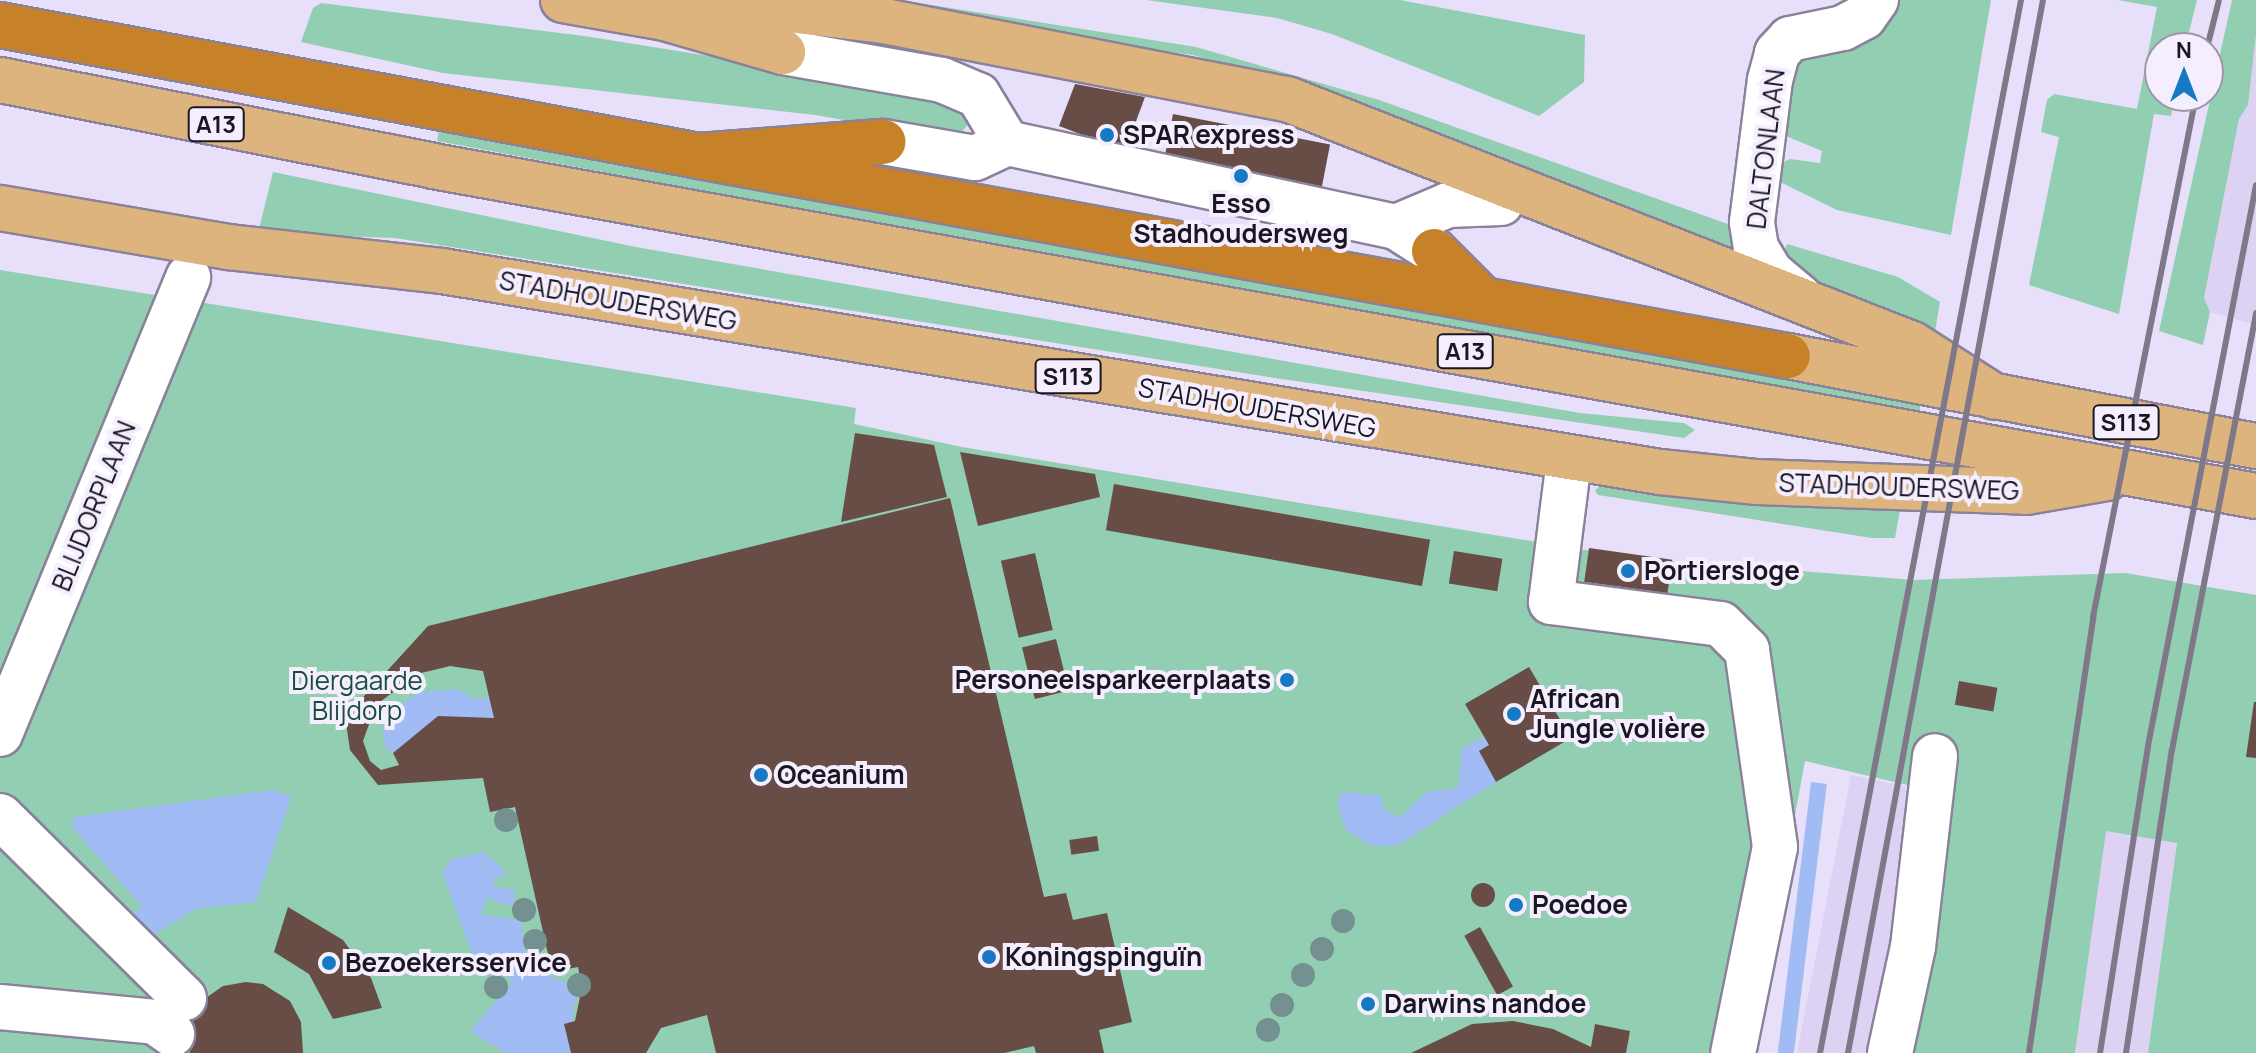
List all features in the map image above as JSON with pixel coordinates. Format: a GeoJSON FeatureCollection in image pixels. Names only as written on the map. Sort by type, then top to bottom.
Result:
{"type":"FeatureCollection","features":[{"type":"Feature","properties":{"kind":"highway","name":"A13"},"geometry":{"type":"LineString","coordinates":[[0,25],[1788,356]]}},
{"type":"Feature","properties":{"kind":"highway","name":"A13"},"geometry":{"type":"LineString","coordinates":[[699,156],[883,142]]}},
{"type":"Feature","properties":{"kind":"highway","name":"A13"},"geometry":{"type":"LineString","coordinates":[[1434,251],[1483,300]]}},
{"type":"Feature","properties":{"kind":"main road"},"geometry":{"type":"LineString","coordinates":[[563,0],[665,18],[783,52]]}},
{"type":"Feature","properties":{"kind":"main road","name":"S113"},"geometry":{"type":"LineString","coordinates":[[701,0],[884,21],[1202,78],[1287,99],[1800,297],[1912,344],[1995,397],[2256,446]]}},
{"type":"Feature","properties":{"kind":"main road","name":"STADHOUDERSWEG"},"geometry":{"type":"LineString","coordinates":[[0,80],[433,166],[2256,496]]}},
{"type":"Feature","properties":{"kind":"main road"},"geometry":{"type":"LineString","coordinates":[[1501,203],[1566,207]]}},
{"type":"Feature","properties":{"kind":"main road","name":"STADHOUDERSWEG"},"geometry":{"type":"LineString","coordinates":[[0,208],[229,247],[442,271],[1569,460],[1757,482],[2026,492],[2138,473]]}},
{"type":"Feature","properties":{"kind":"main road","name":"A13"},"geometry":{"type":"LineString","coordinates":[[1788,356],[1995,397]]}},
{"type":"Feature","properties":{"kind":"street","name":"DALTONLAAN"},"geometry":{"type":"LineString","coordinates":[[1800,297],[1771,273],[1756,248],[1752,222],[1770,80],[1777,53],[1790,39],[1843,28],[1864,17],[1876,0]]}},
{"type":"Feature","properties":{"kind":"street"},"geometry":{"type":"LineString","coordinates":[[783,52],[942,80],[978,95],[1007,143]]}},
{"type":"Feature","properties":{"kind":"street"},"geometry":{"type":"LineString","coordinates":[[883,142],[975,158],[1007,143],[1396,227],[1434,251]]}},
{"type":"Feature","properties":{"kind":"street"},"geometry":{"type":"LineString","coordinates":[[1396,227],[1448,205],[1501,203]]}},
{"type":"Feature","properties":{"kind":"street","name":"BLIJDORPLAAN"},"geometry":{"type":"LineString","coordinates":[[0,734],[188,277]]}},
{"type":"Feature","properties":{"kind":"street"},"geometry":{"type":"LineString","coordinates":[[1569,460],[1551,602],[1721,624],[1747,650],[1775,847],[1733,1053]]}},
{"type":"Feature","properties":{"kind":"street"},"geometry":{"type":"LineString","coordinates":[[1890,1053],[1913,947],[1935,756]]}},
{"type":"Feature","properties":{"kind":"street"},"geometry":{"type":"LineString","coordinates":[[0,816],[178,1016],[155,1022],[0,1007]]}},
{"type":"Feature","properties":{"kind":"shaded area"},"geometry":{"type":"Polygon","coordinates":[[[2256,35],[2256,325],[2210,312],[2204,299],[2239,119],[2248,105],[2256,35]]]}},
{"type":"Feature","properties":{"kind":"shaded area"},"geometry":{"type":"Polygon","coordinates":[[[1851,775],[2177,842],[2148,1053],[1797,1053],[1851,775]]]}},
{"type":"Feature","properties":{"kind":"green space"},"geometry":{"type":"Polygon","coordinates":[[[797,0],[900,0],[1196,47],[1379,100],[1739,228],[1752,257],[1370,106],[1193,55],[797,0]]]}},
{"type":"Feature","properties":{"kind":"green space"},"geometry":{"type":"Polygon","coordinates":[[[1146,0],[1400,0],[1585,35],[1584,82],[1539,116],[1332,34],[1277,18],[1146,0]]]}},
{"type":"Feature","properties":{"kind":"green space"},"geometry":{"type":"Polygon","coordinates":[[[1894,0],[1991,0],[1951,235],[1837,210],[1774,179],[1770,168],[1790,159],[1820,163],[1822,151],[1781,134],[1783,65],[1894,0]]]}},
{"type":"Feature","properties":{"kind":"green space"},"geometry":{"type":"Polygon","coordinates":[[[2118,0],[2197,0],[2189,32],[2152,32],[2157,7],[2118,0]]]}},
{"type":"Feature","properties":{"kind":"green space"},"geometry":{"type":"Polygon","coordinates":[[[2232,0],[2256,0],[2256,35],[2248,105],[2239,119],[2204,298],[2210,312],[2203,345],[2159,331],[2207,112],[2224,112],[2224,36],[2232,0]]]}},
{"type":"Feature","properties":{"kind":"green space"},"geometry":{"type":"Polygon","coordinates":[[[321,3],[584,36],[910,88],[975,117],[955,139],[815,115],[443,73],[301,42],[313,8],[321,3]]]}},
{"type":"Feature","properties":{"kind":"green space"},"geometry":{"type":"Polygon","coordinates":[[[2144,73],[2144,112],[2172,112],[2171,116],[2154,114],[2119,314],[2029,285],[2059,137],[2041,132],[2047,100],[2054,94],[2137,109],[2144,73]]]}},
{"type":"Feature","properties":{"kind":"green space"},"geometry":{"type":"Polygon","coordinates":[[[439,131],[1921,403],[1918,417],[437,141],[439,131]]]}},
{"type":"Feature","properties":{"kind":"green space"},"geometry":{"type":"Polygon","coordinates":[[[273,172],[636,247],[1580,413],[1684,423],[1695,430],[1684,438],[1275,378],[395,238],[258,233],[273,172]]]}},
{"type":"Feature","properties":{"kind":"green space"},"geometry":{"type":"Polygon","coordinates":[[[1787,244],[1898,277],[1940,302],[1935,331],[1798,274],[1783,255],[1787,244]]]}},
{"type":"Feature","properties":{"kind":"green space","name":"Diergaarde Blijdorp"},"geometry":{"type":"Polygon","coordinates":[[[0,270],[856,408],[854,424],[962,447],[1634,558],[1914,580],[2125,573],[2256,595],[2256,1053],[2148,1053],[2177,843],[2106,831],[2075,1053],[1908,1053],[1946,794],[1805,761],[1751,1053],[0,1053],[0,270]]]}},
{"type":"Feature","properties":{"kind":"green space"},"geometry":{"type":"Polygon","coordinates":[[[1607,477],[1902,499],[1895,538],[1872,538],[1598,495],[1595,491],[1607,477]]]}},
{"type":"Feature","properties":{"kind":"water"},"geometry":{"type":"Polygon","coordinates":[[[458,689],[474,699],[489,697],[494,718],[471,720],[393,753],[385,747],[382,723],[396,707],[421,692],[458,689]]]}},
{"type":"Feature","properties":{"kind":"water"},"geometry":{"type":"Polygon","coordinates":[[[1484,737],[1489,745],[1479,751],[1496,782],[1397,846],[1372,846],[1346,830],[1337,802],[1342,792],[1380,795],[1384,809],[1399,818],[1426,792],[1458,788],[1462,748],[1484,737]]]}},
{"type":"Feature","properties":{"kind":"water"},"geometry":{"type":"Polygon","coordinates":[[[1811,782],[1827,784],[1794,1053],[1778,1053],[1811,782]]]}},
{"type":"Feature","properties":{"kind":"water"},"geometry":{"type":"Polygon","coordinates":[[[273,790],[291,797],[256,902],[196,909],[146,939],[125,919],[142,907],[72,827],[74,817],[273,790]]]}},
{"type":"Feature","properties":{"kind":"water"},"geometry":{"type":"Polygon","coordinates":[[[484,852],[503,869],[505,876],[492,879],[495,887],[513,889],[516,895],[512,906],[486,898],[482,915],[521,920],[525,956],[520,966],[526,976],[540,972],[581,989],[574,1004],[571,1053],[505,1053],[470,1031],[512,983],[508,975],[494,978],[477,966],[442,873],[452,859],[484,852]]]}},
{"type":"Feature","properties":{"kind":"building"},"geometry":{"type":"Polygon","coordinates":[[[1075,84],[1145,97],[1125,151],[1059,126],[1075,84]]]}},
{"type":"Feature","properties":{"kind":"building"},"geometry":{"type":"Polygon","coordinates":[[[1173,114],[1330,145],[1313,231],[1156,200],[1173,114]]]}},
{"type":"Feature","properties":{"kind":"building"},"geometry":{"type":"Polygon","coordinates":[[[855,433],[934,445],[947,497],[841,522],[855,433]]]}},
{"type":"Feature","properties":{"kind":"building"},"geometry":{"type":"Polygon","coordinates":[[[960,452],[1095,474],[1100,497],[978,526],[960,452]]]}},
{"type":"Feature","properties":{"kind":"building"},"geometry":{"type":"Polygon","coordinates":[[[1114,484],[1430,540],[1422,586],[1106,530],[1114,484]]]}},
{"type":"Feature","properties":{"kind":"building","name":"Oceanium"},"geometry":{"type":"Polygon","coordinates":[[[950,498],[1044,897],[1066,893],[1073,920],[1107,913],[1132,1022],[1099,1030],[1104,1053],[1036,1053],[1034,1046],[1004,1053],[716,1053],[707,1015],[661,1028],[646,1053],[571,1053],[564,1024],[575,1021],[582,987],[578,967],[552,972],[515,807],[490,812],[483,778],[378,785],[350,750],[346,723],[356,705],[428,626],[950,498]],[[450,666],[417,674],[376,705],[363,741],[370,761],[381,770],[399,765],[393,753],[438,716],[494,718],[483,671],[450,666]]]}},
{"type":"Feature","properties":{"kind":"building","name":"Portiersloge"},"geometry":{"type":"Polygon","coordinates":[[[1589,548],[1672,560],[1667,593],[1584,582],[1589,548]]]}},
{"type":"Feature","properties":{"kind":"building"},"geometry":{"type":"Polygon","coordinates":[[[1454,551],[1502,559],[1497,591],[1449,584],[1454,551]]]}},
{"type":"Feature","properties":{"kind":"building"},"geometry":{"type":"Polygon","coordinates":[[[1035,553],[1053,630],[1019,638],[1001,561],[1035,553]]]}},
{"type":"Feature","properties":{"kind":"building"},"geometry":{"type":"Polygon","coordinates":[[[1056,639],[1069,690],[1035,699],[1022,647],[1056,639]]]}},
{"type":"Feature","properties":{"kind":"building","name":"African Jungle volière"},"geometry":{"type":"Polygon","coordinates":[[[1529,667],[1571,738],[1496,782],[1479,751],[1489,745],[1465,704],[1529,667]]]}},
{"type":"Feature","properties":{"kind":"building"},"geometry":{"type":"Polygon","coordinates":[[[1959,681],[1997,688],[1993,711],[1955,705],[1959,681]]]}},
{"type":"Feature","properties":{"kind":"building"},"geometry":{"type":"Polygon","coordinates":[[[2256,702],[2256,758],[2246,757],[2256,702]]]}},
{"type":"Feature","properties":{"kind":"building"},"geometry":{"type":"Polygon","coordinates":[[[1097,836],[1099,851],[1071,855],[1069,840],[1097,836]]]}},
{"type":"Feature","properties":{"kind":"building"},"geometry":{"type":"Polygon","coordinates":[[[1483,883],[1494,890],[1495,895],[1488,906],[1483,907],[1472,900],[1471,895],[1478,884],[1483,883]]]}},
{"type":"Feature","properties":{"kind":"building","name":"Bezoekersservice"},"geometry":{"type":"Polygon","coordinates":[[[288,907],[343,940],[371,978],[382,1008],[333,1019],[309,974],[274,952],[288,907]]]}},
{"type":"Feature","properties":{"kind":"building"},"geometry":{"type":"Polygon","coordinates":[[[1480,927],[1513,986],[1497,995],[1464,936],[1480,927]]]}},
{"type":"Feature","properties":{"kind":"building"},"geometry":{"type":"Polygon","coordinates":[[[246,982],[263,984],[290,1001],[301,1022],[303,1053],[190,1053],[191,1021],[203,1000],[223,986],[246,982]]]}},
{"type":"Feature","properties":{"kind":"building"},"geometry":{"type":"Polygon","coordinates":[[[1513,1021],[1553,1029],[1591,1047],[1595,1024],[1630,1031],[1626,1053],[1411,1053],[1472,1024],[1513,1021]]]}},
{"type":"Feature","properties":{"kind":"railway"},"geometry":{"type":"LineString","coordinates":[[1820,1053],[2021,0]]}},
{"type":"Feature","properties":{"kind":"railway"},"geometry":{"type":"LineString","coordinates":[[1848,1053],[2043,0]]}},
{"type":"Feature","properties":{"kind":"railway"},"geometry":{"type":"LineString","coordinates":[[2211,32],[2219,0]]}},
{"type":"Feature","properties":{"kind":"railway"},"geometry":{"type":"LineString","coordinates":[[2029,1053],[2093,617],[2193,112]]}},
{"type":"Feature","properties":{"kind":"railway"},"geometry":{"type":"LineString","coordinates":[[2100,1053],[2148,746],[2256,185]]}},
{"type":"Feature","properties":{"kind":"railway"},"geometry":{"type":"LineString","coordinates":[[2126,1053],[2172,750],[2256,313]]}},
{"type":"Feature","properties":{"kind":"place","name":"SPAR express"},"geometry":{"type":"Point","coordinates":[1107,135]}},
{"type":"Feature","properties":{"kind":"place","name":"Esso Stadhoudersweg"},"geometry":{"type":"Point","coordinates":[1241,176]}},
{"type":"Feature","properties":{"kind":"place","name":"Portiersloge"},"geometry":{"type":"Point","coordinates":[1628,571]}},
{"type":"Feature","properties":{"kind":"place","name":"Personeelsparkeerplaats"},"geometry":{"type":"Point","coordinates":[1287,680]}},
{"type":"Feature","properties":{"kind":"place","name":"African Jungle volière"},"geometry":{"type":"Point","coordinates":[1514,714]}},
{"type":"Feature","properties":{"kind":"place","name":"Oceanium"},"geometry":{"type":"Point","coordinates":[761,775]}},
{"type":"Feature","properties":{"kind":"place","name":"Poedoe"},"geometry":{"type":"Point","coordinates":[1516,905]}},
{"type":"Feature","properties":{"kind":"place","name":"Koningspinguïn"},"geometry":{"type":"Point","coordinates":[989,957]}},
{"type":"Feature","properties":{"kind":"place","name":"Bezoekersservice"},"geometry":{"type":"Point","coordinates":[329,963]}},
{"type":"Feature","properties":{"kind":"place","name":"Darwins nandoe"},"geometry":{"type":"Point","coordinates":[1368,1004]}}]}
